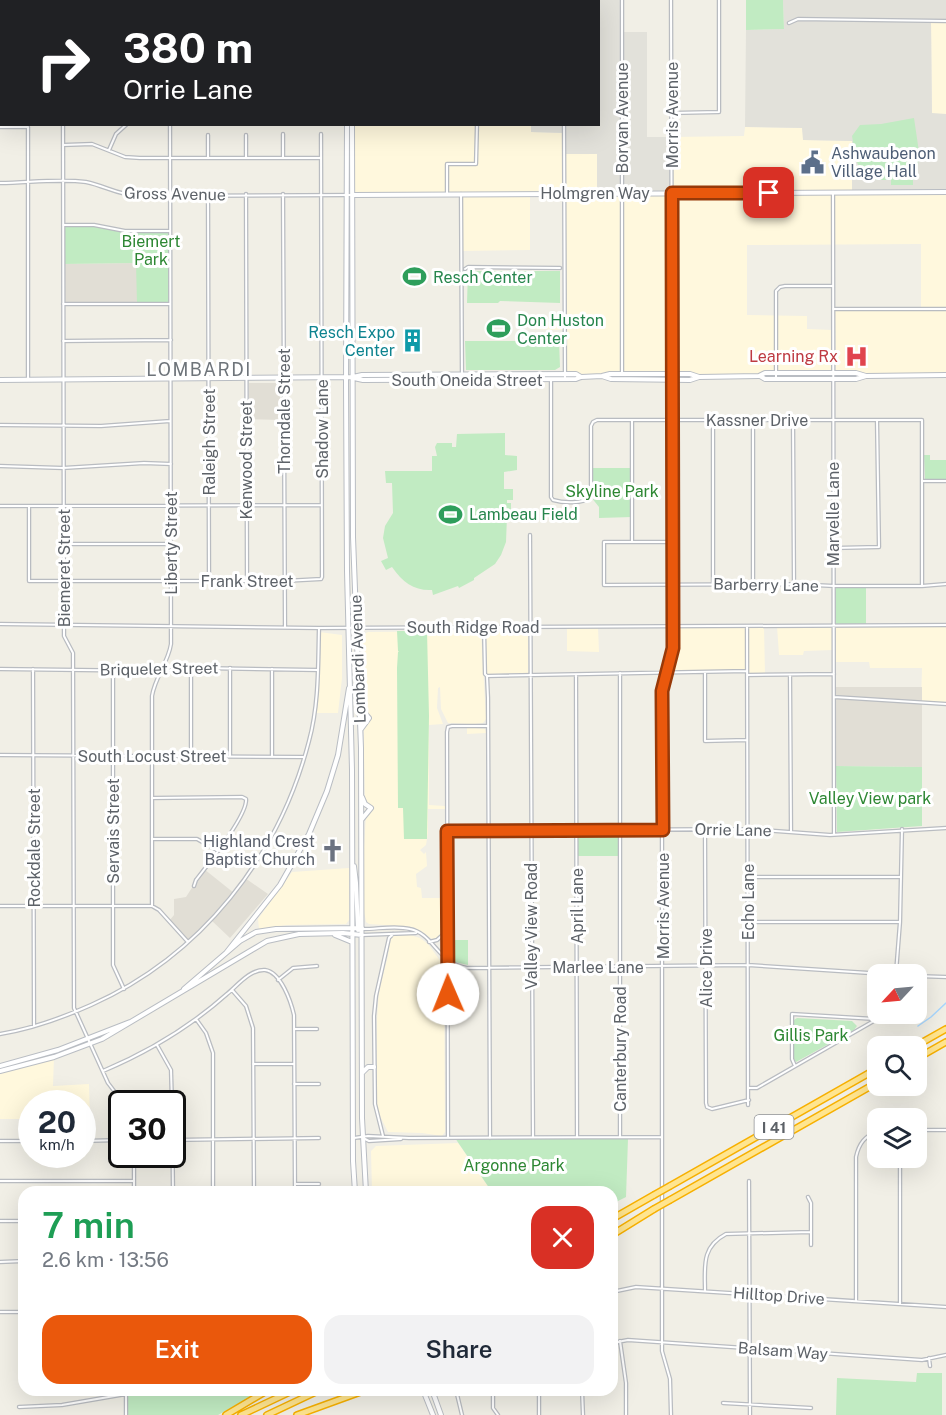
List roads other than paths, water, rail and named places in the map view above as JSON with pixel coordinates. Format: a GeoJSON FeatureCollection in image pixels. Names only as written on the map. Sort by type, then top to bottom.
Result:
{"type":"FeatureCollection","features":[{"type":"Feature","properties":{"kind":"highway"},"geometry":{"type":"LineString","coordinates":[[927,1040],[946,1029]]}},
{"type":"Feature","properties":{"kind":"highway"},"geometry":{"type":"LineString","coordinates":[[927,1053],[946,1042]]}},
{"type":"Feature","properties":{"kind":"highway","name":"I 41"},"geometry":{"type":"LineString","coordinates":[[618,1215],[867,1074]]}},
{"type":"Feature","properties":{"kind":"highway","name":"I 41"},"geometry":{"type":"LineString","coordinates":[[618,1230],[867,1088]]}},
{"type":"Feature","properties":{"kind":"highway"},"geometry":{"type":"LineString","coordinates":[[226,1415],[258,1396]]}},
{"type":"Feature","properties":{"kind":"highway"},"geometry":{"type":"LineString","coordinates":[[241,1415],[281,1396]]}},
{"type":"Feature","properties":{"kind":"highway"},"geometry":{"type":"LineString","coordinates":[[267,1415],[307,1396]]}},
{"type":"Feature","properties":{"kind":"highway"},"geometry":{"type":"LineString","coordinates":[[297,1415],[349,1396]]}},
{"type":"Feature","properties":{"kind":"main road","name":"Lombardi Avenue"},"geometry":{"type":"LineString","coordinates":[[347,126],[346,377],[349,628],[352,859],[357,928]]}},
{"type":"Feature","properties":{"kind":"main road","name":"Lombardi Avenue"},"geometry":{"type":"LineString","coordinates":[[352,126],[353,537],[361,729],[362,820],[357,928],[352,934],[355,1186]]}},
{"type":"Feature","properties":{"kind":"main road","name":"Holmgren Way"},"geometry":{"type":"LineString","coordinates":[[352,195],[946,192]]}},
{"type":"Feature","properties":{"kind":"main road","name":"South Oneida Street"},"geometry":{"type":"LineString","coordinates":[[602,376],[611,379],[690,380],[699,377],[759,376],[765,373],[776,376],[833,379],[856,379],[866,376],[946,375]]}},
{"type":"Feature","properties":{"kind":"main road","name":"South Oneida Street"},"geometry":{"type":"LineString","coordinates":[[776,376],[833,373],[856,373],[866,376]]}},
{"type":"Feature","properties":{"kind":"main road","name":"South Oneida Street"},"geometry":{"type":"LineString","coordinates":[[0,380],[208,377],[353,377],[362,380],[565,374],[581,376],[690,374],[699,377]]}},
{"type":"Feature","properties":{"kind":"main road","name":"South Oneida Street"},"geometry":{"type":"LineString","coordinates":[[462,377],[565,380],[581,376]]}},
{"type":"Feature","properties":{"kind":"main road"},"geometry":{"type":"LineString","coordinates":[[226,953],[283,881],[309,834],[324,799],[338,755],[351,684]]}},
{"type":"Feature","properties":{"kind":"main road"},"geometry":{"type":"LineString","coordinates":[[360,705],[363,713],[369,718],[361,729]]}},
{"type":"Feature","properties":{"kind":"main road"},"geometry":{"type":"LineString","coordinates":[[361,794],[370,808],[365,812],[362,820]]}},
{"type":"Feature","properties":{"kind":"main road"},"geometry":{"type":"LineString","coordinates":[[184,989],[240,940],[254,933],[266,930],[357,928],[362,935],[362,1074],[366,1186]]}},
{"type":"Feature","properties":{"kind":"main road"},"geometry":{"type":"LineString","coordinates":[[0,1068],[89,1042],[132,1021],[262,944],[288,936],[331,933],[362,935]]}},
{"type":"Feature","properties":{"kind":"main road"},"geometry":{"type":"LineString","coordinates":[[331,933],[352,942]]}},
{"type":"Feature","properties":{"kind":"main road"},"geometry":{"type":"LineString","coordinates":[[362,1061],[371,1067],[362,1074]]}},
{"type":"Feature","properties":{"kind":"main road"},"geometry":{"type":"LineString","coordinates":[[425,1396],[433,1415]]}},
{"type":"Feature","properties":{"kind":"main road"},"geometry":{"type":"LineString","coordinates":[[434,1396],[441,1415]]}},
{"type":"Feature","properties":{"kind":"street","name":"Borvan Avenue"},"geometry":{"type":"LineString","coordinates":[[622,0],[622,379]]}},
{"type":"Feature","properties":{"kind":"street","name":"Morris Avenue"},"geometry":{"type":"LineString","coordinates":[[671,0],[673,648],[662,691],[662,1351],[670,1379],[671,1415]]}},
{"type":"Feature","properties":{"kind":"street"},"geometry":{"type":"LineString","coordinates":[[672,113],[719,112],[719,0]]}},
{"type":"Feature","properties":{"kind":"street"},"geometry":{"type":"LineString","coordinates":[[789,23],[798,19],[946,21]]}},
{"type":"Feature","properties":{"kind":"street","name":"Biemeret Street"},"geometry":{"type":"LineString","coordinates":[[63,126],[63,624],[64,636],[73,653],[74,1008],[103,1071],[115,1090]]}},
{"type":"Feature","properties":{"kind":"street"},"geometry":{"type":"LineString","coordinates":[[109,150],[116,134],[124,126]]}},
{"type":"Feature","properties":{"kind":"street","name":"Liberty Street"},"geometry":{"type":"LineString","coordinates":[[152,906],[152,696],[154,685],[169,656],[172,625],[170,126]]}},
{"type":"Feature","properties":{"kind":"street"},"geometry":{"type":"LineString","coordinates":[[447,194],[447,164],[476,164],[477,126]]}},
{"type":"Feature","properties":{"kind":"street"},"geometry":{"type":"LineString","coordinates":[[564,126],[565,380]]}},
{"type":"Feature","properties":{"kind":"street"},"geometry":{"type":"LineString","coordinates":[[0,127],[28,127],[28,379]]}},
{"type":"Feature","properties":{"kind":"street"},"geometry":{"type":"LineString","coordinates":[[283,134],[283,158]]}},
{"type":"Feature","properties":{"kind":"street","name":"Shadow Lane"},"geometry":{"type":"LineString","coordinates":[[321,134],[321,579]]}},
{"type":"Feature","properties":{"kind":"street"},"geometry":{"type":"LineString","coordinates":[[208,135],[208,158]]}},
{"type":"Feature","properties":{"kind":"street"},"geometry":{"type":"LineString","coordinates":[[246,135],[246,158]]}},
{"type":"Feature","properties":{"kind":"street"},"geometry":{"type":"LineString","coordinates":[[63,145],[92,144],[125,157],[321,158]]}},
{"type":"Feature","properties":{"kind":"street","name":"Gross Avenue"},"geometry":{"type":"LineString","coordinates":[[0,183],[82,182],[96,184],[124,195],[352,195]]}},
{"type":"Feature","properties":{"kind":"street","name":"Marvelle Lane"},"geometry":{"type":"LineString","coordinates":[[833,193],[834,834]]}},
{"type":"Feature","properties":{"kind":"street","name":"Raleigh Street"},"geometry":{"type":"LineString","coordinates":[[208,194],[209,581]]}},
{"type":"Feature","properties":{"kind":"street","name":"Kenwood Street"},"geometry":{"type":"LineString","coordinates":[[246,194],[247,581]]}},
{"type":"Feature","properties":{"kind":"street","name":"Thorndale Street"},"geometry":{"type":"LineString","coordinates":[[283,194],[285,627]]}},
{"type":"Feature","properties":{"kind":"street"},"geometry":{"type":"LineString","coordinates":[[461,194],[462,377]]}},
{"type":"Feature","properties":{"kind":"street"},"geometry":{"type":"LineString","coordinates":[[63,225],[94,225],[125,231],[170,231]]}},
{"type":"Feature","properties":{"kind":"street"},"geometry":{"type":"LineString","coordinates":[[465,268],[560,268]]}},
{"type":"Feature","properties":{"kind":"street"},"geometry":{"type":"LineString","coordinates":[[776,376],[776,291],[785,286],[833,286]]}},
{"type":"Feature","properties":{"kind":"street"},"geometry":{"type":"LineString","coordinates":[[63,304],[171,304]]}},
{"type":"Feature","properties":{"kind":"street"},"geometry":{"type":"LineString","coordinates":[[833,309],[946,309]]}},
{"type":"Feature","properties":{"kind":"street"},"geometry":{"type":"LineString","coordinates":[[63,340],[171,340]]}},
{"type":"Feature","properties":{"kind":"street","name":"Kassner Drive"},"geometry":{"type":"LineString","coordinates":[[551,380],[551,496],[557,502],[589,500],[591,426],[597,420],[922,420],[922,481]]}},
{"type":"Feature","properties":{"kind":"street"},"geometry":{"type":"LineString","coordinates":[[632,420],[632,542],[673,542]]}},
{"type":"Feature","properties":{"kind":"street"},"geometry":{"type":"LineString","coordinates":[[713,420],[713,584]]}},
{"type":"Feature","properties":{"kind":"street"},"geometry":{"type":"LineString","coordinates":[[753,420],[753,584]]}},
{"type":"Feature","properties":{"kind":"street"},"geometry":{"type":"LineString","coordinates":[[793,420],[794,584]]}},
{"type":"Feature","properties":{"kind":"street"},"geometry":{"type":"LineString","coordinates":[[834,548],[879,547],[877,420]]}},
{"type":"Feature","properties":{"kind":"street"},"geometry":{"type":"LineString","coordinates":[[0,425],[101,426],[170,421]]}},
{"type":"Feature","properties":{"kind":"street"},"geometry":{"type":"LineString","coordinates":[[0,466],[63,468],[171,464]]}},
{"type":"Feature","properties":{"kind":"street"},"geometry":{"type":"LineString","coordinates":[[922,586],[922,481],[946,481]]}},
{"type":"Feature","properties":{"kind":"street"},"geometry":{"type":"LineString","coordinates":[[0,506],[322,505]]}},
{"type":"Feature","properties":{"kind":"street","name":"Frank Street"},"geometry":{"type":"LineString","coordinates":[[29,506],[29,581],[321,579]]}},
{"type":"Feature","properties":{"kind":"street","name":"Valley View Road"},"geometry":{"type":"LineString","coordinates":[[530,535],[532,1137]]}},
{"type":"Feature","properties":{"kind":"street","name":"Barberry Lane"},"geometry":{"type":"LineString","coordinates":[[632,542],[604,542],[604,585],[922,586],[946,584]]}},
{"type":"Feature","properties":{"kind":"street"},"geometry":{"type":"LineString","coordinates":[[63,544],[171,544]]}},
{"type":"Feature","properties":{"kind":"street","name":"South Ridge Road"},"geometry":{"type":"LineString","coordinates":[[0,624],[319,628],[946,625]]}},
{"type":"Feature","properties":{"kind":"street","name":"Echo Lane"},"geometry":{"type":"LineString","coordinates":[[747,626],[748,1105]]}},
{"type":"Feature","properties":{"kind":"street"},"geometry":{"type":"LineString","coordinates":[[484,627],[484,674],[488,676],[576,676],[667,672],[834,674]]}},
{"type":"Feature","properties":{"kind":"street"},"geometry":{"type":"LineString","coordinates":[[0,1034],[76,1012],[124,989],[152,971],[188,942],[218,913],[258,860],[287,806],[304,757],[314,715],[319,628]]}},
{"type":"Feature","properties":{"kind":"street"},"geometry":{"type":"LineString","coordinates":[[230,668],[230,757]]}},
{"type":"Feature","properties":{"kind":"street","name":"Briquelet Street"},"geometry":{"type":"LineString","coordinates":[[0,669],[318,670]]}},
{"type":"Feature","properties":{"kind":"street","name":"Rockdale Street"},"geometry":{"type":"LineString","coordinates":[[33,669],[34,1026]]}},
{"type":"Feature","properties":{"kind":"street"},"geometry":{"type":"LineString","coordinates":[[191,669],[191,757]]}},
{"type":"Feature","properties":{"kind":"street"},"geometry":{"type":"LineString","coordinates":[[272,669],[272,756]]}},
{"type":"Feature","properties":{"kind":"street","name":"Servais Street"},"geometry":{"type":"LineString","coordinates":[[113,670],[113,965],[124,989]]}},
{"type":"Feature","properties":{"kind":"street"},"geometry":{"type":"LineString","coordinates":[[705,672],[705,741],[747,740]]}},
{"type":"Feature","properties":{"kind":"street","name":"Canterbury Road"},"geometry":{"type":"LineString","coordinates":[[620,673],[620,1137]]}},
{"type":"Feature","properties":{"kind":"street"},"geometry":{"type":"LineString","coordinates":[[790,675],[791,832]]}},
{"type":"Feature","properties":{"kind":"street"},"geometry":{"type":"LineString","coordinates":[[488,676],[490,1138]]}},
{"type":"Feature","properties":{"kind":"street","name":"April Lane"},"geometry":{"type":"LineString","coordinates":[[576,676],[577,1137]]}},
{"type":"Feature","properties":{"kind":"street"},"geometry":{"type":"LineString","coordinates":[[834,696],[946,704]]}},
{"type":"Feature","properties":{"kind":"street"},"geometry":{"type":"LineString","coordinates":[[448,1138],[447,732],[448,728],[488,726]]}},
{"type":"Feature","properties":{"kind":"street","name":"South Locust Street"},"geometry":{"type":"LineString","coordinates":[[0,755],[304,757]]}},
{"type":"Feature","properties":{"kind":"street"},"geometry":{"type":"LineString","coordinates":[[152,798],[242,797],[246,799],[245,808],[194,886]]}},
{"type":"Feature","properties":{"kind":"street","name":"Orrie Lane"},"geometry":{"type":"LineString","coordinates":[[447,831],[747,829],[834,834],[946,828]]}},
{"type":"Feature","properties":{"kind":"street","name":"Alice Drive"},"geometry":{"type":"LineString","coordinates":[[705,829],[707,1107],[711,1109],[748,1100]]}},
{"type":"Feature","properties":{"kind":"street"},"geometry":{"type":"LineString","coordinates":[[898,964],[902,830]]}},
{"type":"Feature","properties":{"kind":"street"},"geometry":{"type":"LineString","coordinates":[[152,839],[197,839],[218,852]]}},
{"type":"Feature","properties":{"kind":"street"},"geometry":{"type":"LineString","coordinates":[[748,877],[901,877]]}},
{"type":"Feature","properties":{"kind":"street"},"geometry":{"type":"LineString","coordinates":[[0,906],[152,906],[159,910],[188,942]]}},
{"type":"Feature","properties":{"kind":"street"},"geometry":{"type":"LineString","coordinates":[[748,922],[900,922]]}},
{"type":"Feature","properties":{"kind":"street"},"geometry":{"type":"LineString","coordinates":[[357,928],[408,928],[429,942],[447,961]]}},
{"type":"Feature","properties":{"kind":"street"},"geometry":{"type":"LineString","coordinates":[[287,929],[288,936]]}},
{"type":"Feature","properties":{"kind":"street"},"geometry":{"type":"LineString","coordinates":[[429,942],[437,940],[447,930]]}},
{"type":"Feature","properties":{"kind":"street"},"geometry":{"type":"LineString","coordinates":[[362,935],[416,933]]}},
{"type":"Feature","properties":{"kind":"street"},"geometry":{"type":"LineString","coordinates":[[383,1136],[382,1126],[375,1112],[371,1067],[375,1003],[387,944],[389,937],[393,934]]}},
{"type":"Feature","properties":{"kind":"street"},"geometry":{"type":"LineString","coordinates":[[382,935],[387,944]]}},
{"type":"Feature","properties":{"kind":"street","name":"Marlee Lane"},"geometry":{"type":"LineString","coordinates":[[447,961],[467,968],[748,965],[867,973]]}},
{"type":"Feature","properties":{"kind":"street"},"geometry":{"type":"LineString","coordinates":[[278,980],[294,968],[317,966]]}},
{"type":"Feature","properties":{"kind":"street"},"geometry":{"type":"LineString","coordinates":[[103,1071],[157,1044],[196,1019],[247,976],[259,971],[270,972],[278,980],[290,1000],[294,1029],[295,1184],[319,1184]]}},
{"type":"Feature","properties":{"kind":"street"},"geometry":{"type":"LineString","coordinates":[[927,976],[946,977]]}},
{"type":"Feature","properties":{"kind":"street"},"geometry":{"type":"LineString","coordinates":[[232,990],[246,1006],[251,1017],[254,1186]]}},
{"type":"Feature","properties":{"kind":"street"},"geometry":{"type":"LineString","coordinates":[[795,1066],[792,1059],[792,1014],[867,1018]]}},
{"type":"Feature","properties":{"kind":"street"},"geometry":{"type":"LineString","coordinates":[[196,1019],[206,1033],[213,1053],[213,1186]]}},
{"type":"Feature","properties":{"kind":"street"},"geometry":{"type":"LineString","coordinates":[[748,1088],[757,1088],[869,1024]]}},
{"type":"Feature","properties":{"kind":"street"},"geometry":{"type":"LineString","coordinates":[[294,1029],[317,1029]]}},
{"type":"Feature","properties":{"kind":"street"},"geometry":{"type":"LineString","coordinates":[[157,1044],[171,1070],[172,1090]]}},
{"type":"Feature","properties":{"kind":"street"},"geometry":{"type":"LineString","coordinates":[[253,1064],[294,1064]]}},
{"type":"Feature","properties":{"kind":"street"},"geometry":{"type":"LineString","coordinates":[[294,1084],[319,1084]]}},
{"type":"Feature","properties":{"kind":"street"},"geometry":{"type":"LineString","coordinates":[[927,1130],[946,1130]]}},
{"type":"Feature","properties":{"kind":"street"},"geometry":{"type":"LineString","coordinates":[[353,1138],[368,1136],[404,1138],[662,1137]]}},
{"type":"Feature","properties":{"kind":"street"},"geometry":{"type":"LineString","coordinates":[[856,1301],[856,1157],[862,1140],[867,1136]]}},
{"type":"Feature","properties":{"kind":"street"},"geometry":{"type":"LineString","coordinates":[[186,1140],[319,1138]]}},
{"type":"Feature","properties":{"kind":"street"},"geometry":{"type":"LineString","coordinates":[[363,1138],[369,1141],[404,1138]]}},
{"type":"Feature","properties":{"kind":"street"},"geometry":{"type":"LineString","coordinates":[[0,1141],[18,1141]]}},
{"type":"Feature","properties":{"kind":"street"},"geometry":{"type":"LineString","coordinates":[[134,1168],[134,1186]]}},
{"type":"Feature","properties":{"kind":"street"},"geometry":{"type":"LineString","coordinates":[[173,1168],[173,1186]]}},
{"type":"Feature","properties":{"kind":"street"},"geometry":{"type":"LineString","coordinates":[[900,1168],[900,1304]]}},
{"type":"Feature","properties":{"kind":"street"},"geometry":{"type":"LineString","coordinates":[[0,1181],[134,1181]]}},
{"type":"Feature","properties":{"kind":"street"},"geometry":{"type":"LineString","coordinates":[[749,1181],[750,1415]]}},
{"type":"Feature","properties":{"kind":"street"},"geometry":{"type":"LineString","coordinates":[[808,1197],[811,1203],[811,1245]]}},
{"type":"Feature","properties":{"kind":"street"},"geometry":{"type":"LineString","coordinates":[[0,1221],[18,1221]]}},
{"type":"Feature","properties":{"kind":"street"},"geometry":{"type":"LineString","coordinates":[[705,1291],[705,1256],[709,1247],[726,1234],[811,1233]]}},
{"type":"Feature","properties":{"kind":"street"},"geometry":{"type":"LineString","coordinates":[[0,1262],[18,1260]]}},
{"type":"Feature","properties":{"kind":"street","name":"Hilltop Drive"},"geometry":{"type":"LineString","coordinates":[[618,1290],[629,1287],[662,1288],[946,1307]]}},
{"type":"Feature","properties":{"kind":"street"},"geometry":{"type":"LineString","coordinates":[[0,1312],[18,1312]]}},
{"type":"Feature","properties":{"kind":"street"},"geometry":{"type":"LineString","coordinates":[[620,1341],[626,1383],[626,1415]]}},
{"type":"Feature","properties":{"kind":"street","name":"Balsam Way"},"geometry":{"type":"LineString","coordinates":[[620,1341],[922,1360],[946,1355]]}},
{"type":"Feature","properties":{"kind":"street"},"geometry":{"type":"LineString","coordinates":[[929,1358],[930,1366]]}},
{"type":"Feature","properties":{"kind":"street"},"geometry":{"type":"LineString","coordinates":[[19,1407],[62,1405],[106,1396]]}},
{"type":"Feature","properties":{"kind":"street"},"geometry":{"type":"LineString","coordinates":[[126,1396],[126,1415]]}},
{"type":"Feature","properties":{"kind":"street"},"geometry":{"type":"LineString","coordinates":[[457,1396],[462,1415]]}},
{"type":"Feature","properties":{"kind":"street"},"geometry":{"type":"LineString","coordinates":[[493,1396],[493,1408],[498,1415]]}},
{"type":"Feature","properties":{"kind":"street"},"geometry":{"type":"LineString","coordinates":[[539,1396],[539,1415]]}},
{"type":"Feature","properties":{"kind":"street"},"geometry":{"type":"LineString","coordinates":[[582,1396],[583,1415]]}},
{"type":"Feature","properties":{"kind":"street"},"geometry":{"type":"LineString","coordinates":[[723,1402],[811,1408]]}},
{"type":"Feature","properties":{"kind":"waterway"},"geometry":{"type":"LineString","coordinates":[[918,1026],[946,1003]]}},
{"type":"Feature","properties":{"kind":"place","name":"Ashwaubenon Village Hall"},"geometry":{"type":"Point","coordinates":[813,162]}},
{"type":"Feature","properties":{"kind":"place","name":"Resch Center"},"geometry":{"type":"Point","coordinates":[415,277]}},
{"type":"Feature","properties":{"kind":"place","name":"Don Huston Center"},"geometry":{"type":"Point","coordinates":[499,329]}},
{"type":"Feature","properties":{"kind":"place","name":"Resch Expo Center"},"geometry":{"type":"Point","coordinates":[413,341]}},
{"type":"Feature","properties":{"kind":"place","name":"Learning Rx"},"geometry":{"type":"Point","coordinates":[856,356]}},
{"type":"Feature","properties":{"kind":"place","name":"Lambeau Field"},"geometry":{"type":"Point","coordinates":[451,514]}},
{"type":"Feature","properties":{"kind":"place","name":"Highland Crest Baptist Church"},"geometry":{"type":"Point","coordinates":[333,850]}},
{"type":"Feature","properties":{"kind":"district","name":"LOMBARDI"},"geometry":{"type":"Point","coordinates":[199,369]}},
{"type":"Feature","properties":{"kind":"park label","name":"Biemert Park"},"geometry":{"type":"Point","coordinates":[151,250]}},
{"type":"Feature","properties":{"kind":"park label","name":"Skyline Park"},"geometry":{"type":"Point","coordinates":[612,491]}},
{"type":"Feature","properties":{"kind":"park label","name":"Valley View park"},"geometry":{"type":"Point","coordinates":[870,798]}},
{"type":"Feature","properties":{"kind":"park label","name":"Gillis Park"},"geometry":{"type":"Point","coordinates":[811,1035]}},
{"type":"Feature","properties":{"kind":"park label","name":"Argonne Park"},"geometry":{"type":"Point","coordinates":[514,1165]}}]}
